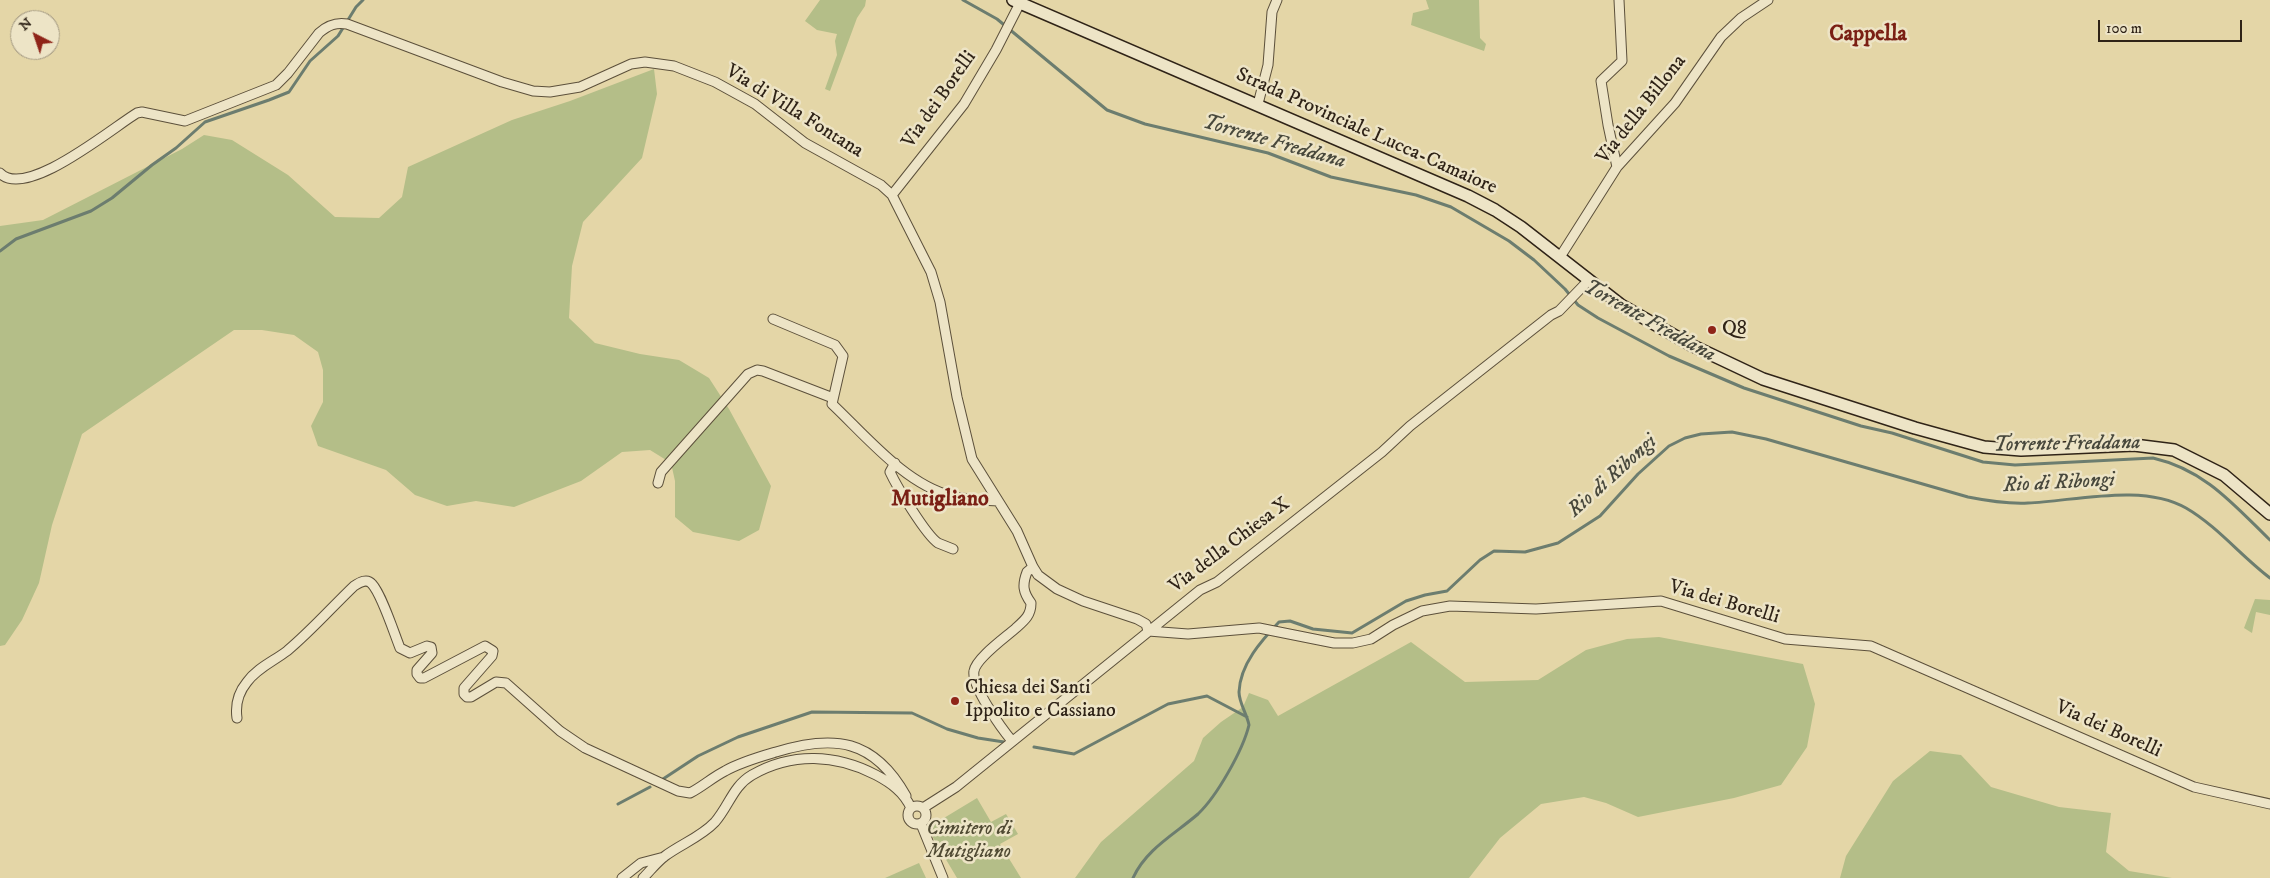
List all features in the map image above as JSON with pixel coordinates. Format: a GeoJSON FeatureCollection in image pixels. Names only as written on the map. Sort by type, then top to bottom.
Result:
{"type":"FeatureCollection","features":[{"type":"Feature","properties":{"kind":"main road","name":"Strada Provinciale Lucca-Camaiore"},"geometry":{"type":"LineString","coordinates":[[1016,2],[1258,104],[1468,196],[1495,210],[1560,257],[1585,285],[1658,327],[1763,379],[1915,428],[1984,447],[2022,450],[2134,445],[2174,450],[2224,475],[2270,514]]}},
{"type":"Feature","properties":{"kind":"street"},"geometry":{"type":"LineString","coordinates":[[1258,104],[1268,65],[1272,12],[1278,0]]}},
{"type":"Feature","properties":{"kind":"street"},"geometry":{"type":"LineString","coordinates":[[1617,167],[1601,81],[1622,61],[1619,0]]}},
{"type":"Feature","properties":{"kind":"street","name":"Via della Billona"},"geometry":{"type":"LineString","coordinates":[[1560,257],[1617,167],[1675,103],[1720,37],[1741,18],[1768,0]]}},
{"type":"Feature","properties":{"kind":"street","name":"Via dei Borelli"},"geometry":{"type":"LineString","coordinates":[[892,195],[964,104],[1011,21],[1016,2]]}},
{"type":"Feature","properties":{"kind":"street","name":"Via di Villa Fontana"},"geometry":{"type":"LineString","coordinates":[[0,173],[5,178],[12,180],[34,176],[96,143],[137,113],[142,112],[185,121],[276,86],[319,33],[332,24],[345,23],[502,82],[533,91],[550,92],[580,87],[621,68],[638,63],[658,62],[674,66],[715,82],[755,104],[805,143],[882,185],[892,195],[931,272],[940,302],[967,445],[979,473],[1017,531],[1033,567],[1038,575],[1057,589],[1083,601],[1137,619],[1146,624],[1148,631]]}},
{"type":"Feature","properties":{"kind":"street","name":"Via della Chiesa X"},"geometry":{"type":"LineString","coordinates":[[923,808],[956,787],[1200,590],[1217,582],[1382,452],[1410,426],[1551,315],[1559,311],[1585,285]]}},
{"type":"Feature","properties":{"kind":"street"},"geometry":{"type":"LineString","coordinates":[[773,319],[835,345],[843,356],[832,404],[907,475],[944,494],[954,497],[998,501]]}},
{"type":"Feature","properties":{"kind":"street"},"geometry":{"type":"LineString","coordinates":[[658,483],[661,472],[748,374],[757,370],[763,371],[833,398]]}},
{"type":"Feature","properties":{"kind":"street"},"geometry":{"type":"LineString","coordinates":[[895,463],[890,472],[930,534],[938,542],[953,549]]}},
{"type":"Feature","properties":{"kind":"street"},"geometry":{"type":"LineString","coordinates":[[1012,741],[995,719],[975,682],[974,670],[983,657],[1029,615],[1031,603],[1024,594],[1023,588],[1026,572],[1033,567]]}},
{"type":"Feature","properties":{"kind":"street"},"geometry":{"type":"LineString","coordinates":[[237,718],[235,708],[238,696],[247,682],[310,630],[354,586],[361,581],[367,581],[372,584],[379,597],[400,648],[410,653],[427,646],[431,647],[432,653],[417,670],[420,678],[424,678],[485,646],[490,647],[493,651],[492,656],[464,688],[464,694],[467,697],[496,682],[506,684],[560,732],[584,748],[678,791],[690,793],[725,771],[745,762],[797,745],[837,742],[858,748],[873,757],[887,769],[906,796],[911,808]]}},
{"type":"Feature","properties":{"kind":"street","name":"Via dei Borelli"},"geometry":{"type":"LineString","coordinates":[[1148,631],[1188,634],[1264,629],[1334,643],[1353,643],[1371,639],[1393,625],[1422,611],[1450,606],[1536,610],[1661,602],[1785,639],[1871,646],[2194,787],[2270,804]]}},
{"type":"Feature","properties":{"kind":"street"},"geometry":{"type":"LineString","coordinates":[[643,878],[664,857],[704,833],[716,820],[740,783],[763,769],[784,762],[804,758],[840,760],[864,768],[906,796]]}},
{"type":"Feature","properties":{"kind":"street"},"geometry":{"type":"LineString","coordinates":[[917,806],[923,808],[926,817],[921,824],[912,823],[908,819],[908,813],[911,808],[917,806]]}},
{"type":"Feature","properties":{"kind":"street"},"geometry":{"type":"LineString","coordinates":[[921,824],[943,878]]}},
{"type":"Feature","properties":{"kind":"street"},"geometry":{"type":"LineString","coordinates":[[622,878],[641,863],[664,857]]}},
{"type":"Feature","properties":{"kind":"green space"},"geometry":{"type":"Polygon","coordinates":[[[820,0],[866,0],[865,6],[857,18],[830,91],[825,89],[837,55],[835,41],[837,34],[817,30],[805,21],[820,0]]]}},
{"type":"Feature","properties":{"kind":"green space"},"geometry":{"type":"Polygon","coordinates":[[[1426,0],[1479,0],[1480,38],[1486,44],[1484,51],[1411,25],[1413,13],[1429,9],[1426,0]]]}},
{"type":"Feature","properties":{"kind":"green space"},"geometry":{"type":"Polygon","coordinates":[[[654,69],[657,94],[642,158],[583,222],[572,266],[569,318],[595,343],[640,354],[679,360],[709,378],[729,409],[771,486],[759,530],[739,541],[693,532],[675,517],[675,481],[671,463],[650,450],[622,452],[581,481],[514,507],[476,501],[447,506],[415,495],[386,470],[318,446],[311,426],[323,402],[323,370],[318,352],[294,335],[262,330],[234,330],[82,434],[52,525],[39,583],[22,620],[5,645],[0,646],[0,226],[43,220],[182,149],[204,135],[232,140],[288,175],[335,217],[379,218],[402,197],[408,167],[512,120],[570,101],[654,69]]]}},
{"type":"Feature","properties":{"kind":"green space"},"geometry":{"type":"Polygon","coordinates":[[[2255,599],[2270,600],[2270,615],[2256,612],[2252,633],[2244,628],[2255,599]]]}},
{"type":"Feature","properties":{"kind":"green space"},"geometry":{"type":"Polygon","coordinates":[[[1659,637],[1803,664],[1815,704],[1807,747],[1781,785],[1734,798],[1638,817],[1606,803],[1584,797],[1541,804],[1500,838],[1469,878],[1075,878],[1101,842],[1194,761],[1203,738],[1221,722],[1243,707],[1249,693],[1268,700],[1278,716],[1411,642],[1465,682],[1538,680],[1586,650],[1627,639],[1659,637]]]}},
{"type":"Feature","properties":{"kind":"green space"},"geometry":{"type":"Polygon","coordinates":[[[1930,751],[1961,755],[1991,787],[2059,807],[2111,813],[2106,852],[2129,871],[2172,878],[1840,878],[1846,856],[1893,781],[1930,751]]]}},
{"type":"Feature","properties":{"kind":"green space","name":"Cimitero di Mutigliano"},"geometry":{"type":"Polygon","coordinates":[[[977,798],[991,822],[1006,814],[1018,834],[1000,844],[1021,878],[957,878],[932,836],[931,829],[934,824],[977,798]]]}},
{"type":"Feature","properties":{"kind":"green space"},"geometry":{"type":"Polygon","coordinates":[[[919,863],[926,878],[885,878],[919,863]]]}},
{"type":"Feature","properties":{"kind":"waterway"},"geometry":{"type":"LineString","coordinates":[[0,251],[16,239],[91,211],[112,198],[176,148],[205,122],[289,92],[310,61],[338,36],[356,7],[363,0]]}},
{"type":"Feature","properties":{"kind":"waterway","name":"Torrente Freddana"},"geometry":{"type":"LineString","coordinates":[[963,0],[997,19],[1107,110],[1145,124],[1268,153],[1331,177],[1416,195],[1451,207],[1509,241],[1534,260],[1565,289],[1578,305],[1598,318],[1669,356],[1744,388],[1861,426],[1892,433],[1983,462],[2015,465],[2153,458],[2171,463],[2188,471],[2217,490],[2270,540]]}},
{"type":"Feature","properties":{"kind":"waterway","name":"Rio di Ribongi"},"geometry":{"type":"LineString","coordinates":[[1133,878],[1153,850],[1198,814],[1213,796],[1228,772],[1241,747],[1249,725],[1239,696],[1243,672],[1253,653],[1279,622],[1290,621],[1313,629],[1352,633],[1406,601],[1447,591],[1480,560],[1494,551],[1525,552],[1558,543],[1600,516],[1638,474],[1669,446],[1685,438],[1701,434],[1732,432],[1766,439],[1968,497],[1990,501],[2028,503],[2108,495],[2150,496],[2169,501],[2197,515],[2219,532],[2270,578]]}},
{"type":"Feature","properties":{"kind":"waterway"},"geometry":{"type":"LineString","coordinates":[[1034,747],[1074,754],[1168,704],[1207,696],[1247,717]]}},
{"type":"Feature","properties":{"kind":"waterway"},"geometry":{"type":"LineString","coordinates":[[660,781],[698,756],[738,737],[812,712],[912,713],[947,729],[978,738],[1004,742]]}},
{"type":"Feature","properties":{"kind":"waterway"},"geometry":{"type":"LineString","coordinates":[[618,804],[650,787]]}},
{"type":"Feature","properties":{"kind":"place","name":"Q8"},"geometry":{"type":"Point","coordinates":[1712,330]}},
{"type":"Feature","properties":{"kind":"place","name":"Chiesa dei Santi Ippolito e Cassiano"},"geometry":{"type":"Point","coordinates":[955,701]}},
{"type":"Feature","properties":{"kind":"district","name":"Cappella"},"geometry":{"type":"Point","coordinates":[1868,35]}},
{"type":"Feature","properties":{"kind":"district","name":"Mutigliano"},"geometry":{"type":"Point","coordinates":[940,500]}}]}
